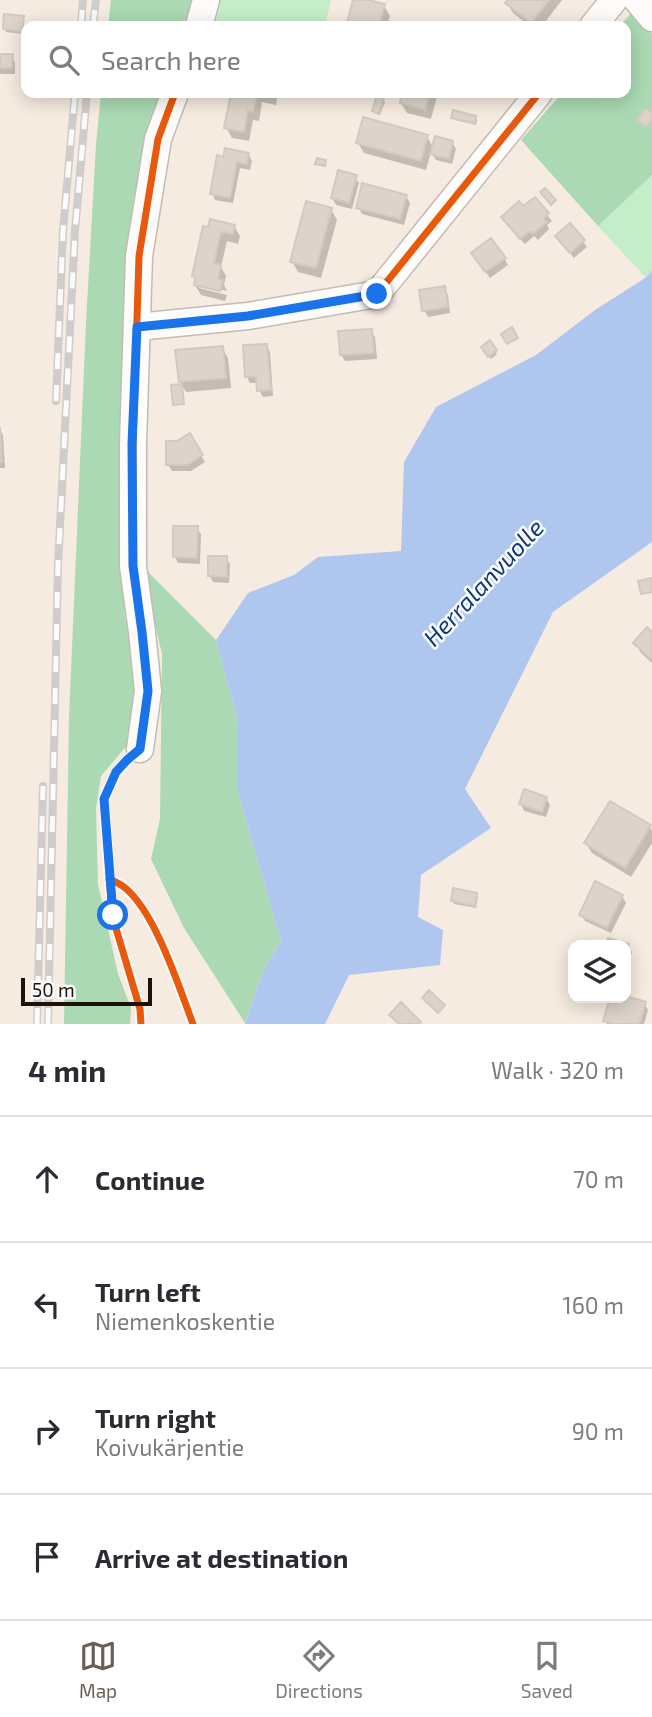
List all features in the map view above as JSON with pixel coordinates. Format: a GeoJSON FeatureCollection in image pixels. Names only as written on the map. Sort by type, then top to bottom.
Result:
{"type":"FeatureCollection","features":[{"type":"Feature","properties":{"kind":"street"},"geometry":{"type":"LineString","coordinates":[[200,21],[206,0]]}},
{"type":"Feature","properties":{"kind":"street"},"geometry":{"type":"LineString","coordinates":[[597,21],[614,0]]}},
{"type":"Feature","properties":{"kind":"street"},"geometry":{"type":"LineString","coordinates":[[638,0],[652,18]]}},
{"type":"Feature","properties":{"kind":"street"},"geometry":{"type":"LineString","coordinates":[[140,749],[148,691],[133,566],[132,444],[139,256],[158,139],[173,98]]}},
{"type":"Feature","properties":{"kind":"street"},"geometry":{"type":"LineString","coordinates":[[137,327],[248,316],[377,294],[535,98]]}},
{"type":"Feature","properties":{"kind":"green space"},"geometry":{"type":"Polygon","coordinates":[[[111,0],[197,0],[189,21],[109,21],[111,0]]]}},
{"type":"Feature","properties":{"kind":"green space"},"geometry":{"type":"Polygon","coordinates":[[[218,0],[331,0],[326,21],[212,21],[218,0]]]}},
{"type":"Feature","properties":{"kind":"green space"},"geometry":{"type":"Polygon","coordinates":[[[634,10],[652,34],[652,175],[598,226],[521,140],[558,98],[631,98],[631,21],[624,21],[634,10]]]}},
{"type":"Feature","properties":{"kind":"green space"},"geometry":{"type":"Polygon","coordinates":[[[101,98],[162,98],[133,201],[122,346],[121,499],[125,618],[137,663],[135,711],[129,743],[101,776],[96,808],[98,884],[118,974],[131,1008],[130,1024],[64,1024],[69,718],[96,144],[101,98]]]}},
{"type":"Feature","properties":{"kind":"green space"},"geometry":{"type":"Polygon","coordinates":[[[652,175],[652,271],[645,277],[598,226],[652,175]]]}},
{"type":"Feature","properties":{"kind":"green space"},"geometry":{"type":"Polygon","coordinates":[[[141,565],[216,640],[238,722],[238,793],[281,941],[266,965],[245,1023],[184,928],[151,859],[160,819],[162,654],[141,565]]]}},
{"type":"Feature","properties":{"kind":"water","name":"Herralanvuolle"},"geometry":{"type":"Polygon","coordinates":[[[652,271],[652,542],[553,612],[465,789],[491,828],[421,875],[418,917],[443,930],[440,965],[349,975],[325,1024],[245,1024],[266,965],[281,941],[238,793],[238,722],[216,640],[248,593],[294,575],[318,557],[401,551],[404,462],[436,407],[536,355],[652,271]]]}},
{"type":"Feature","properties":{"kind":"building"},"geometry":{"type":"Polygon","coordinates":[[[353,0],[385,4],[380,21],[347,21],[353,0]]]}},
{"type":"Feature","properties":{"kind":"building"},"geometry":{"type":"Polygon","coordinates":[[[508,0],[549,0],[533,21],[528,21],[505,3],[508,0]]]}},
{"type":"Feature","properties":{"kind":"building"},"geometry":{"type":"Polygon","coordinates":[[[4,14],[24,16],[21,32],[3,29],[4,14]]]}},
{"type":"Feature","properties":{"kind":"building"},"geometry":{"type":"Polygon","coordinates":[[[0,54],[13,54],[12,68],[0,68],[0,54]]]}},
{"type":"Feature","properties":{"kind":"building"},"geometry":{"type":"Polygon","coordinates":[[[230,98],[256,98],[253,112],[248,110],[244,132],[224,128],[230,98]]]}},
{"type":"Feature","properties":{"kind":"building"},"geometry":{"type":"Polygon","coordinates":[[[376,98],[384,98],[379,114],[372,111],[376,98]]]}},
{"type":"Feature","properties":{"kind":"building"},"geometry":{"type":"Polygon","coordinates":[[[401,98],[429,98],[425,110],[400,103],[401,98]]]}},
{"type":"Feature","properties":{"kind":"building"},"geometry":{"type":"Polygon","coordinates":[[[646,108],[652,113],[652,119],[646,127],[637,120],[646,108]]]}},
{"type":"Feature","properties":{"kind":"building"},"geometry":{"type":"Polygon","coordinates":[[[453,110],[476,116],[475,123],[451,118],[453,110]]]}},
{"type":"Feature","properties":{"kind":"building"},"geometry":{"type":"Polygon","coordinates":[[[363,117],[428,135],[421,161],[356,143],[363,117]]]}},
{"type":"Feature","properties":{"kind":"building"},"geometry":{"type":"Polygon","coordinates":[[[435,136],[453,141],[449,159],[430,154],[435,136]]]}},
{"type":"Feature","properties":{"kind":"building"},"geometry":{"type":"Polygon","coordinates":[[[225,148],[249,153],[247,164],[237,162],[230,198],[210,194],[217,155],[223,157],[225,148]]]}},
{"type":"Feature","properties":{"kind":"building"},"geometry":{"type":"Polygon","coordinates":[[[317,158],[326,160],[325,166],[315,164],[317,158]]]}},
{"type":"Feature","properties":{"kind":"building"},"geometry":{"type":"Polygon","coordinates":[[[338,170],[357,175],[349,203],[331,198],[338,170]]]}},
{"type":"Feature","properties":{"kind":"building"},"geometry":{"type":"Polygon","coordinates":[[[362,183],[407,195],[400,219],[356,208],[362,183]]]}},
{"type":"Feature","properties":{"kind":"building"},"geometry":{"type":"Polygon","coordinates":[[[545,188],[556,200],[551,205],[540,192],[545,188]]]}},
{"type":"Feature","properties":{"kind":"building"},"geometry":{"type":"Polygon","coordinates":[[[535,197],[549,213],[544,219],[547,222],[533,234],[530,231],[520,239],[501,217],[519,201],[523,206],[535,197]]]}},
{"type":"Feature","properties":{"kind":"building"},"geometry":{"type":"Polygon","coordinates":[[[306,201],[332,208],[316,268],[290,262],[306,201]]]}},
{"type":"Feature","properties":{"kind":"building"},"geometry":{"type":"Polygon","coordinates":[[[210,219],[235,225],[233,234],[221,232],[214,263],[221,265],[218,279],[223,280],[220,291],[194,285],[195,277],[192,276],[203,226],[208,227],[210,219]]]}},
{"type":"Feature","properties":{"kind":"building"},"geometry":{"type":"Polygon","coordinates":[[[570,223],[585,240],[570,253],[555,236],[570,223]]]}},
{"type":"Feature","properties":{"kind":"building"},"geometry":{"type":"Polygon","coordinates":[[[491,238],[506,258],[485,272],[471,253],[491,238]]]}},
{"type":"Feature","properties":{"kind":"building"},"geometry":{"type":"Polygon","coordinates":[[[445,286],[448,307],[422,311],[419,290],[445,286]]]}},
{"type":"Feature","properties":{"kind":"building"},"geometry":{"type":"Polygon","coordinates":[[[512,327],[518,338],[507,344],[501,334],[512,327]]]}},
{"type":"Feature","properties":{"kind":"building"},"geometry":{"type":"Polygon","coordinates":[[[372,329],[374,353],[340,355],[338,331],[372,329]]]}},
{"type":"Feature","properties":{"kind":"building"},"geometry":{"type":"Polygon","coordinates":[[[490,340],[497,350],[488,357],[481,347],[490,340]]]}},
{"type":"Feature","properties":{"kind":"building"},"geometry":{"type":"Polygon","coordinates":[[[267,344],[271,390],[257,391],[256,377],[245,377],[243,345],[267,344]]]}},
{"type":"Feature","properties":{"kind":"building"},"geometry":{"type":"Polygon","coordinates":[[[223,346],[226,378],[179,382],[175,350],[223,346]]]}},
{"type":"Feature","properties":{"kind":"building"},"geometry":{"type":"Polygon","coordinates":[[[182,384],[184,404],[173,405],[171,385],[182,384]]]}},
{"type":"Feature","properties":{"kind":"building"},"geometry":{"type":"Polygon","coordinates":[[[0,427],[2,462],[0,462],[0,427]]]}},
{"type":"Feature","properties":{"kind":"building"},"geometry":{"type":"Polygon","coordinates":[[[190,433],[203,455],[187,465],[166,465],[166,441],[177,441],[190,433]]]}},
{"type":"Feature","properties":{"kind":"building"},"geometry":{"type":"Polygon","coordinates":[[[173,526],[198,526],[197,558],[173,557],[173,526]]]}},
{"type":"Feature","properties":{"kind":"building"},"geometry":{"type":"Polygon","coordinates":[[[208,556],[227,556],[227,577],[208,576],[208,556]]]}},
{"type":"Feature","properties":{"kind":"building"},"geometry":{"type":"Polygon","coordinates":[[[652,578],[652,592],[641,594],[638,581],[652,578]]]}},
{"type":"Feature","properties":{"kind":"building"},"geometry":{"type":"Polygon","coordinates":[[[647,627],[652,632],[652,660],[633,643],[647,627]]]}},
{"type":"Feature","properties":{"kind":"building"},"geometry":{"type":"Polygon","coordinates":[[[524,789],[547,797],[542,812],[519,804],[524,789]]]}},
{"type":"Feature","properties":{"kind":"building"},"geometry":{"type":"Polygon","coordinates":[[[610,801],[651,825],[625,868],[584,843],[610,801]]]}},
{"type":"Feature","properties":{"kind":"building"},"geometry":{"type":"Polygon","coordinates":[[[595,881],[623,895],[607,928],[579,915],[595,881]]]}},
{"type":"Feature","properties":{"kind":"building"},"geometry":{"type":"Polygon","coordinates":[[[453,888],[477,893],[475,906],[451,901],[453,888]]]}},
{"type":"Feature","properties":{"kind":"building"},"geometry":{"type":"Polygon","coordinates":[[[429,990],[445,1005],[438,1013],[422,998],[429,990]]]}},
{"type":"Feature","properties":{"kind":"building"},"geometry":{"type":"Polygon","coordinates":[[[631,998],[646,1002],[639,1024],[603,1021],[608,1003],[631,1003],[631,998]]]}},
{"type":"Feature","properties":{"kind":"building"},"geometry":{"type":"Polygon","coordinates":[[[401,1002],[421,1022],[419,1024],[399,1024],[389,1015],[401,1002]]]}},
{"type":"Feature","properties":{"kind":"railway"},"geometry":{"type":"LineString","coordinates":[[81,21],[83,0]]}},
{"type":"Feature","properties":{"kind":"railway"},"geometry":{"type":"LineString","coordinates":[[94,21],[96,0]]}},
{"type":"Feature","properties":{"kind":"railway"},"geometry":{"type":"LineString","coordinates":[[56,401],[63,231],[75,98]]}},
{"type":"Feature","properties":{"kind":"railway"},"geometry":{"type":"LineString","coordinates":[[48,1024],[58,565],[75,231],[87,98]]}},
{"type":"Feature","properties":{"kind":"railway"},"geometry":{"type":"LineString","coordinates":[[37,1024],[43,786]]}},
{"type":"Feature","properties":{"kind":"cycle path"},"geometry":{"type":"LineString","coordinates":[[141,1024],[140,1009],[112,915],[104,799],[116,773],[140,749],[148,691],[133,566],[133,444],[139,256],[158,139],[173,98]]}},
{"type":"Feature","properties":{"kind":"cycle path"},"geometry":{"type":"LineString","coordinates":[[137,327],[248,316],[377,294],[535,98]]}},
{"type":"Feature","properties":{"kind":"cycle path"},"geometry":{"type":"LineString","coordinates":[[109,879],[124,887],[146,913],[165,951],[193,1024]]}},
{"type":"Feature","properties":{"kind":"route"},"geometry":{"type":"LineString","coordinates":[[113,915],[104,799],[116,772],[140,749],[148,691],[133,566],[132,444],[137,327],[248,316],[377,294]]}}]}
